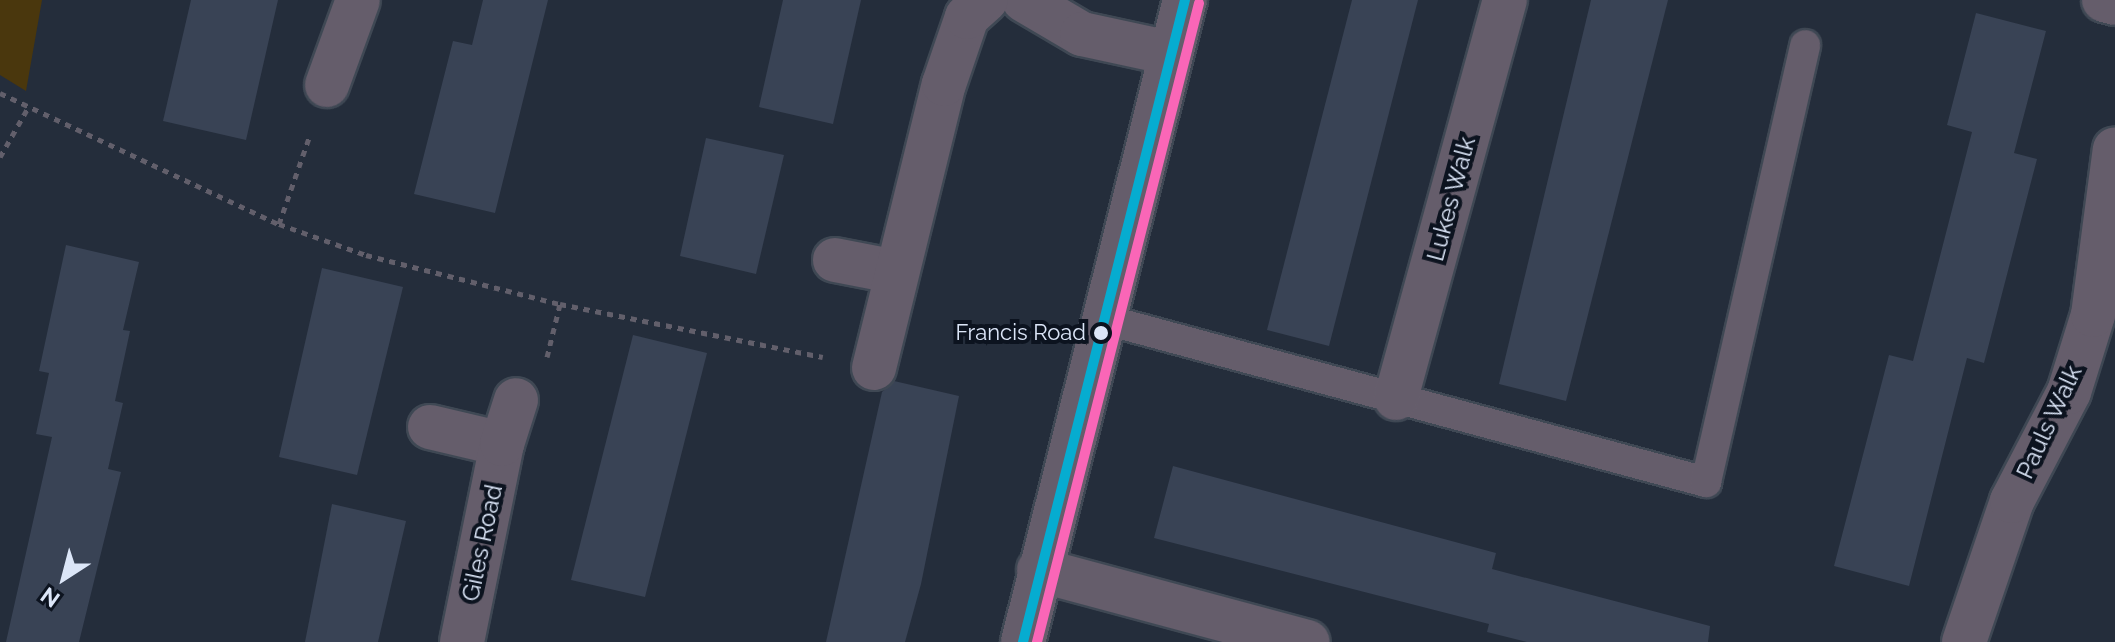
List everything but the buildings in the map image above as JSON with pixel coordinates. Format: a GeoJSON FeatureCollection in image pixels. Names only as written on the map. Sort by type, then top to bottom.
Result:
{"type":"FeatureCollection","features":[{"type":"Feature","properties":{"kind":"street"},"geometry":{"type":"LineString","coordinates":[[327,85],[358,0]]}},
{"type":"Feature","properties":{"kind":"street"},"geometry":{"type":"LineString","coordinates":[[874,368],[944,84],[967,17],[986,0]]}},
{"type":"Feature","properties":{"kind":"street"},"geometry":{"type":"LineString","coordinates":[[1024,0],[1082,34],[1170,53]]}},
{"type":"Feature","properties":{"kind":"street"},"geometry":{"type":"LineString","coordinates":[[1023,642],[1185,0]]}},
{"type":"Feature","properties":{"kind":"street","name":"Lukes Walk"},"geometry":{"type":"LineString","coordinates":[[1396,398],[1505,0]]}},
{"type":"Feature","properties":{"kind":"street"},"geometry":{"type":"LineString","coordinates":[[2104,0],[2115,3]]}},
{"type":"Feature","properties":{"kind":"street","name":"Pauls Walk"},"geometry":{"type":"LineString","coordinates":[[1964,642],[2012,501],[2069,392],[2093,315],[2115,149]]}},
{"type":"Feature","properties":{"kind":"street"},"geometry":{"type":"LineString","coordinates":[[835,260],[897,272]]}},
{"type":"Feature","properties":{"kind":"street","name":"Giles Road"},"geometry":{"type":"LineString","coordinates":[[462,642],[502,444],[516,400]]}},
{"type":"Feature","properties":{"kind":"street"},"geometry":{"type":"LineString","coordinates":[[430,427],[502,444]]}},
{"type":"Feature","properties":{"kind":"street"},"geometry":{"type":"LineString","coordinates":[[1039,570],[1307,642]]}},
{"type":"Feature","properties":{"kind":"lane"},"geometry":{"type":"LineString","coordinates":[[1103,319],[1706,482],[1805,45]]}},
{"type":"Feature","properties":{"kind":"path"},"geometry":{"type":"LineString","coordinates":[[279,224],[327,85]]}},
{"type":"Feature","properties":{"kind":"path"},"geometry":{"type":"LineString","coordinates":[[0,93],[279,224],[366,255],[560,304],[874,368]]}},
{"type":"Feature","properties":{"kind":"path"},"geometry":{"type":"LineString","coordinates":[[0,157],[28,108]]}},
{"type":"Feature","properties":{"kind":"shaded area"},"geometry":{"type":"Polygon","coordinates":[[[0,0],[42,0],[26,91],[0,75],[0,0]]]}},
{"type":"Feature","properties":{"kind":"transit line"},"geometry":{"type":"LineString","coordinates":[[1023,642],[1185,0]]}},
{"type":"Feature","properties":{"kind":"transit line"},"geometry":{"type":"LineString","coordinates":[[1037,642],[1199,3]]}},
{"type":"Feature","properties":{"kind":"place","name":"Francis Road"},"geometry":{"type":"Point","coordinates":[1101,333]}}]}
